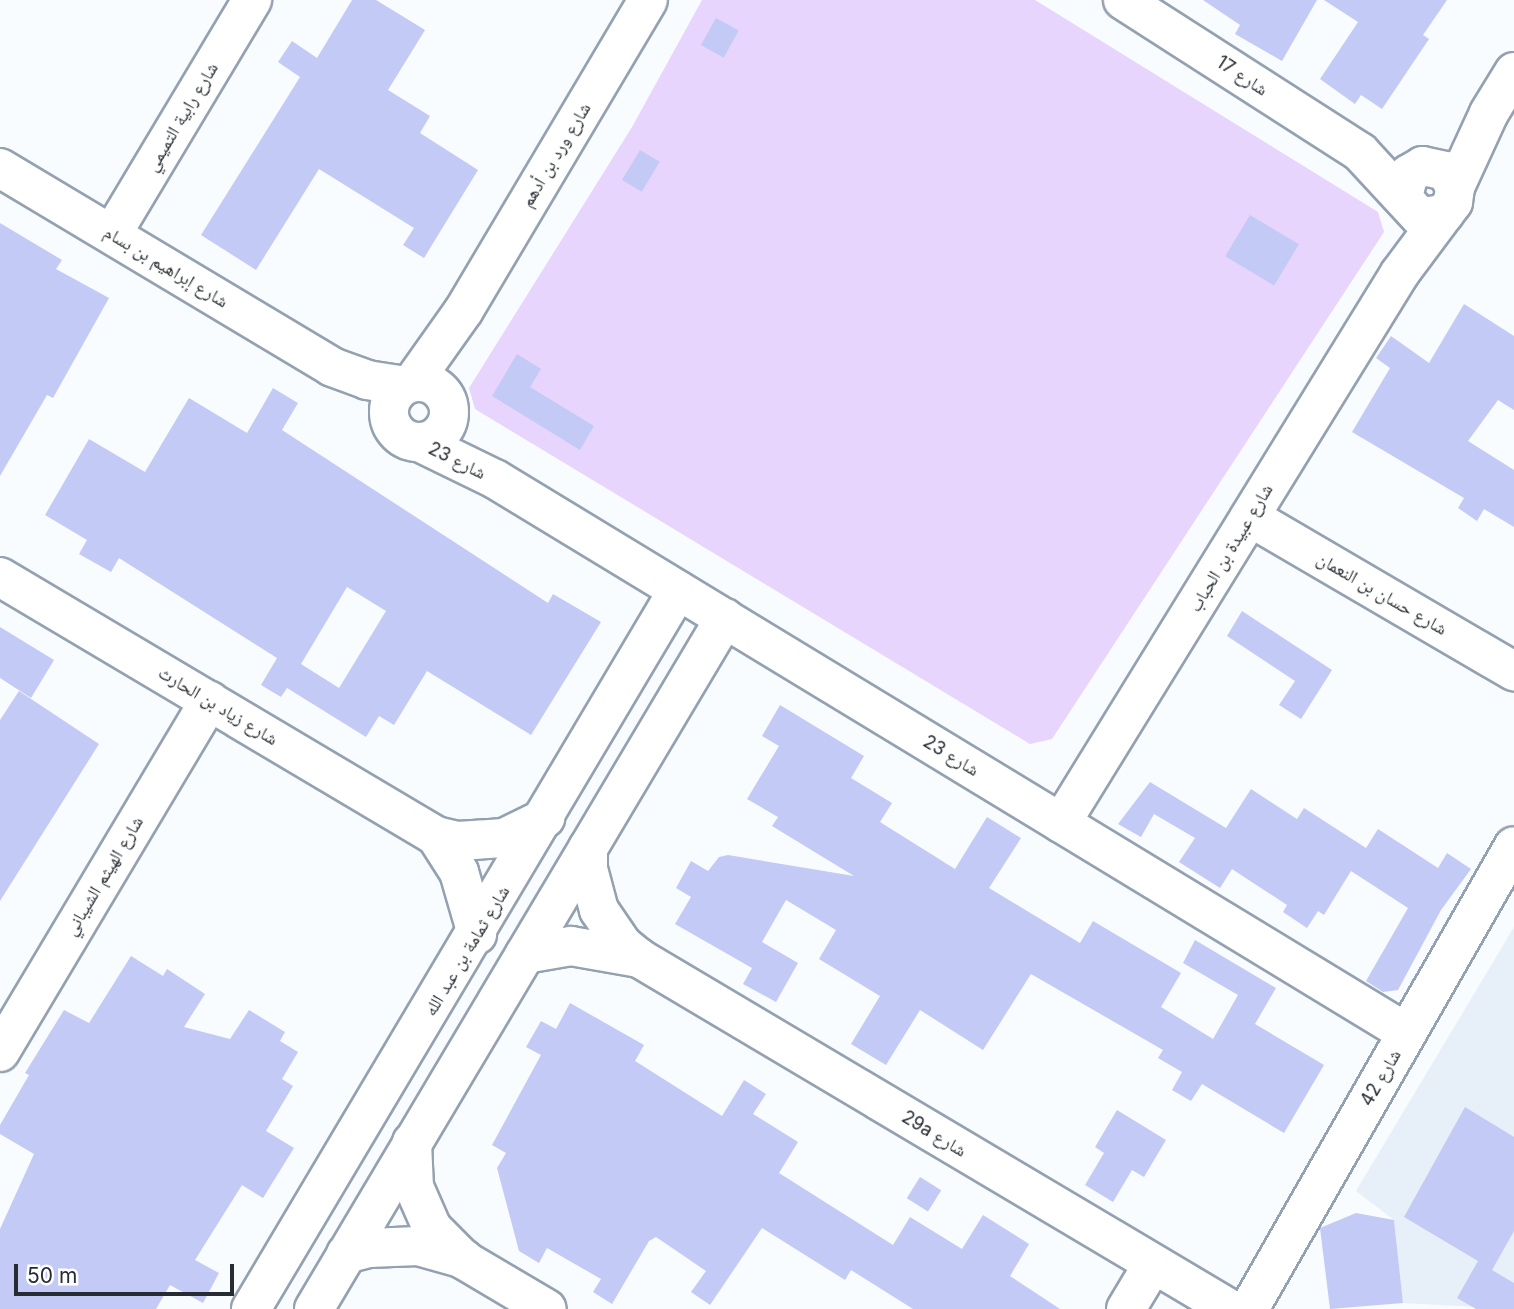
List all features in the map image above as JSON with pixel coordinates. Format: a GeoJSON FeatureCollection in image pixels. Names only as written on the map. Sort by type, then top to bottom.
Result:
{"type":"FeatureCollection","features":[{"type":"Feature","properties":{"kind":"street","name":"شارع رابية التميمي"},"geometry":{"type":"LineString","coordinates":[[112,234],[252,0]]}},
{"type":"Feature","properties":{"kind":"street","name":"شارع ورد بن أدهم"},"geometry":{"type":"LineString","coordinates":[[420,399],[464,310],[648,0]]}},
{"type":"Feature","properties":{"kind":"street","name":"شارع 17"},"geometry":{"type":"LineString","coordinates":[[1141,5],[1360,152],[1438,183]]}},
{"type":"Feature","properties":{"kind":"street","name":"شارع عبيدة بن الحباب"},"geometry":{"type":"LineString","coordinates":[[1061,823],[1401,272],[1438,183],[1489,113],[1514,72]]}},
{"type":"Feature","properties":{"kind":"street","name":"شارع 17"},"geometry":{"type":"LineString","coordinates":[[1360,152],[1404,202]]}},
{"type":"Feature","properties":{"kind":"street","name":"شارع إبراهيم بن بسام"},"geometry":{"type":"LineString","coordinates":[[0,168],[332,367],[420,399]]}},
{"type":"Feature","properties":{"kind":"street"},"geometry":{"type":"LineString","coordinates":[[1404,202],[1409,174],[1438,183]]}},
{"type":"Feature","properties":{"kind":"street","name":"شارع عبيدة بن الحباب"},"geometry":{"type":"LineString","coordinates":[[1401,272],[1408,240],[1404,202]]}},
{"type":"Feature","properties":{"kind":"street","name":"شارع 23"},"geometry":{"type":"LineString","coordinates":[[495,479],[470,449],[420,399],[400,436],[419,442],[495,479],[1407,1033]]}},
{"type":"Feature","properties":{"kind":"street","name":"شارع حسان بن النعمان"},"geometry":{"type":"LineString","coordinates":[[1250,517],[1512,667]]}},
{"type":"Feature","properties":{"kind":"street","name":"شارع زياد بن الحارث"},"geometry":{"type":"LineString","coordinates":[[0,577],[436,836],[470,841],[504,838],[545,818]]}},
{"type":"Feature","properties":{"kind":"street","name":"شارع ثمامة بن عبد الله"},"geometry":{"type":"LineString","coordinates":[[251,1309],[477,934],[678,590]]}},
{"type":"Feature","properties":{"kind":"street"},"geometry":{"type":"LineString","coordinates":[[314,1309],[725,618]]}},
{"type":"Feature","properties":{"kind":"street","name":"شارع الهيثم الشيباني"},"geometry":{"type":"LineString","coordinates":[[0,1052],[209,701]]}},
{"type":"Feature","properties":{"kind":"street","name":"شارع زياد بن الحارث"},"geometry":{"type":"LineString","coordinates":[[436,836],[459,872],[477,934]]}},
{"type":"Feature","properties":{"kind":"street","name":"شارع 42"},"geometry":{"type":"LineString","coordinates":[[1249,1309],[1514,846]]}},
{"type":"Feature","properties":{"kind":"street","name":"29a شارع"},"geometry":{"type":"LineString","coordinates":[[588,848],[588,869],[599,910],[623,945],[639,958],[1230,1309]]}},
{"type":"Feature","properties":{"kind":"street","name":"29a شارع"},"geometry":{"type":"LineString","coordinates":[[525,954],[582,947],[639,958]]}},
{"type":"Feature","properties":{"kind":"street"},"geometry":{"type":"LineString","coordinates":[[412,1142],[414,1187],[421,1209],[440,1237],[464,1260],[547,1309]]}},
{"type":"Feature","properties":{"kind":"street"},"geometry":{"type":"LineString","coordinates":[[346,1254],[369,1248],[418,1246],[464,1260]]}},
{"type":"Feature","properties":{"kind":"street"},"geometry":{"type":"LineString","coordinates":[[1126,1309],[1153,1264]]}},
{"type":"Feature","properties":{"kind":"shaded area"},"geometry":{"type":"Polygon","coordinates":[[[702,0],[1035,0],[1378,212],[1384,232],[1052,739],[1030,744],[475,409],[469,388],[632,127],[702,0]]]}},
{"type":"Feature","properties":{"kind":"shaded area"},"geometry":{"type":"Polygon","coordinates":[[[1514,927],[1514,1309],[1403,1303],[1394,1220],[1356,1191],[1514,927]]]}},
{"type":"Feature","properties":{"kind":"building"},"geometry":{"type":"Polygon","coordinates":[[[352,0],[376,0],[425,30],[388,90],[430,116],[420,133],[478,170],[424,258],[403,245],[414,228],[319,169],[256,270],[201,235],[300,77],[278,62],[292,41],[317,58],[352,0]]]}},
{"type":"Feature","properties":{"kind":"building"},"geometry":{"type":"Polygon","coordinates":[[[1203,0],[1317,0],[1282,61],[1235,34],[1240,25],[1203,0]]]}},
{"type":"Feature","properties":{"kind":"building"},"geometry":{"type":"Polygon","coordinates":[[[1324,0],[1447,0],[1423,35],[1429,39],[1382,109],[1361,95],[1355,104],[1320,79],[1358,22],[1324,0]]]}},
{"type":"Feature","properties":{"kind":"building"},"geometry":{"type":"Polygon","coordinates":[[[716,18],[739,31],[724,58],[701,45],[716,18]]]}},
{"type":"Feature","properties":{"kind":"building"},"geometry":{"type":"Polygon","coordinates":[[[640,150],[660,162],[642,192],[622,180],[640,150]]]}},
{"type":"Feature","properties":{"kind":"building"},"geometry":{"type":"Polygon","coordinates":[[[1250,215],[1299,244],[1274,286],[1225,256],[1250,215]]]}},
{"type":"Feature","properties":{"kind":"building"},"geometry":{"type":"Polygon","coordinates":[[[0,223],[62,260],[56,269],[109,298],[53,398],[47,395],[0,476],[0,223]]]}},
{"type":"Feature","properties":{"kind":"building"},"geometry":{"type":"Polygon","coordinates":[[[1464,304],[1514,336],[1514,410],[1498,400],[1468,441],[1514,470],[1514,527],[1484,509],[1477,521],[1458,508],[1464,498],[1352,432],[1390,368],[1376,358],[1391,336],[1429,363],[1464,304]]]}},
{"type":"Feature","properties":{"kind":"building"},"geometry":{"type":"Polygon","coordinates":[[[517,354],[541,369],[530,387],[594,426],[580,450],[492,396],[517,354]]]}},
{"type":"Feature","properties":{"kind":"building"},"geometry":{"type":"Polygon","coordinates":[[[273,388],[298,403],[282,430],[548,603],[553,594],[601,622],[531,735],[427,671],[394,725],[379,716],[366,737],[287,688],[281,697],[261,685],[277,658],[119,558],[111,572],[79,554],[87,540],[45,515],[89,439],[145,472],[189,398],[247,433],[273,388]],[[347,587],[301,664],[339,688],[386,611],[347,587]]]}},
{"type":"Feature","properties":{"kind":"building"},"geometry":{"type":"Polygon","coordinates":[[[1242,611],[1332,670],[1301,719],[1279,705],[1295,681],[1227,636],[1242,611]]]}},
{"type":"Feature","properties":{"kind":"building"},"geometry":{"type":"Polygon","coordinates":[[[0,627],[54,660],[31,698],[0,678],[0,627]]]}},
{"type":"Feature","properties":{"kind":"building"},"geometry":{"type":"Polygon","coordinates":[[[19,691],[99,744],[0,901],[0,720],[19,691]]]}},
{"type":"Feature","properties":{"kind":"building"},"geometry":{"type":"Polygon","coordinates":[[[780,705],[864,756],[851,778],[892,803],[880,822],[955,869],[987,817],[1021,838],[989,888],[1080,943],[1093,921],[1181,973],[1161,1007],[1213,1039],[1238,995],[1183,963],[1195,940],[1276,988],[1255,1024],[1324,1065],[1284,1133],[1202,1084],[1191,1101],[1172,1090],[1182,1072],[1158,1058],[1163,1050],[1031,974],[983,1050],[920,1010],[886,1065],[851,1044],[880,996],[819,959],[836,930],[786,900],[762,942],[798,963],[776,1002],[743,984],[752,968],[675,924],[691,897],[676,888],[691,861],[708,871],[719,857],[728,855],[854,876],[772,826],[778,817],[747,799],[779,746],[762,736],[780,705]]]}},
{"type":"Feature","properties":{"kind":"building"},"geometry":{"type":"Polygon","coordinates":[[[1150,782],[1226,828],[1251,789],[1297,819],[1304,808],[1366,848],[1378,829],[1438,868],[1447,853],[1471,869],[1441,910],[1398,990],[1383,992],[1366,981],[1408,908],[1351,871],[1324,915],[1318,911],[1307,928],[1283,912],[1287,905],[1232,869],[1220,888],[1179,862],[1195,838],[1154,814],[1141,837],[1118,824],[1150,782]]]}},
{"type":"Feature","properties":{"kind":"building"},"geometry":{"type":"Polygon","coordinates":[[[131,956],[163,976],[167,969],[205,994],[184,1027],[230,1039],[249,1010],[285,1032],[280,1041],[298,1052],[282,1079],[293,1086],[266,1131],[294,1148],[263,1198],[242,1185],[195,1260],[219,1273],[203,1303],[170,1285],[156,1309],[0,1309],[0,1229],[34,1154],[0,1134],[0,1125],[29,1075],[25,1073],[64,1010],[89,1023],[131,956]]]}},
{"type":"Feature","properties":{"kind":"building"},"geometry":{"type":"Polygon","coordinates":[[[570,1003],[644,1045],[635,1061],[722,1116],[744,1080],[766,1094],[753,1114],[798,1142],[779,1173],[893,1245],[910,1217],[962,1249],[983,1215],[1029,1244],[1010,1276],[1060,1309],[913,1309],[851,1270],[845,1280],[762,1228],[710,1305],[691,1292],[706,1271],[656,1237],[649,1241],[612,1304],[593,1292],[601,1279],[547,1248],[539,1263],[519,1251],[497,1168],[506,1153],[492,1145],[541,1055],[526,1047],[541,1021],[556,1029],[570,1003]]]}},
{"type":"Feature","properties":{"kind":"building"},"geometry":{"type":"Polygon","coordinates":[[[1465,1107],[1514,1137],[1514,1231],[1492,1270],[1514,1283],[1514,1309],[1476,1309],[1457,1298],[1478,1261],[1404,1217],[1465,1107]]]}},
{"type":"Feature","properties":{"kind":"building"},"geometry":{"type":"Polygon","coordinates":[[[1117,1110],[1166,1140],[1144,1177],[1132,1170],[1113,1202],[1085,1185],[1104,1153],[1095,1147],[1117,1110]]]}},
{"type":"Feature","properties":{"kind":"building"},"geometry":{"type":"Polygon","coordinates":[[[920,1177],[941,1190],[928,1211],[907,1198],[920,1177]]]}},
{"type":"Feature","properties":{"kind":"building"},"geometry":{"type":"Polygon","coordinates":[[[1356,1213],[1394,1220],[1403,1303],[1330,1309],[1320,1228],[1356,1213]]]}}]}
